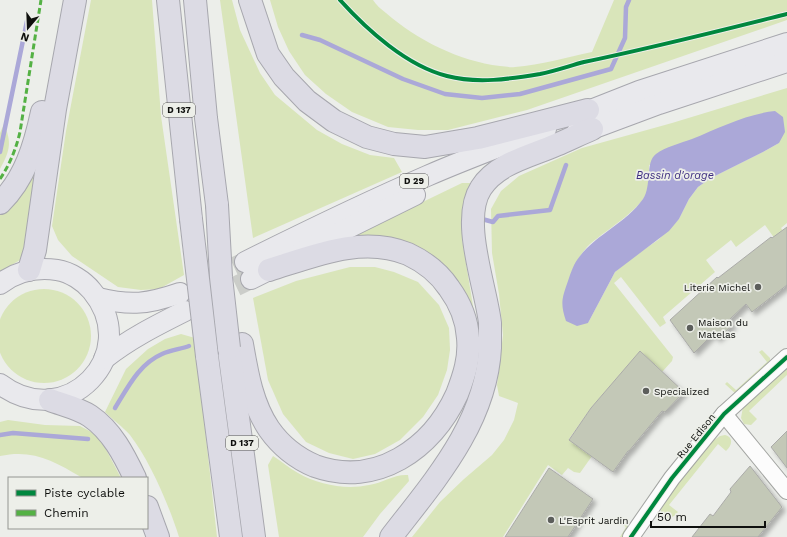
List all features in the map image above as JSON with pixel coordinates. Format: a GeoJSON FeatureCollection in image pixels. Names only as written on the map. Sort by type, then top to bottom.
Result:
{"type":"FeatureCollection","features":[{"type":"Feature","properties":{"kind":"highway"},"geometry":{"type":"LineString","coordinates":[[0,203],[19,179],[32,150],[58,38],[70,0]]}},
{"type":"Feature","properties":{"kind":"highway"},"geometry":{"type":"LineString","coordinates":[[29,270],[35,250],[55,109],[75,0]]}},
{"type":"Feature","properties":{"kind":"highway","name":"D 137"},"geometry":{"type":"LineString","coordinates":[[168,0],[207,356],[232,537]]}},
{"type":"Feature","properties":{"kind":"highway","name":"D 137"},"geometry":{"type":"LineString","coordinates":[[195,0],[205,111],[217,206],[221,277],[236,346],[254,537]]}},
{"type":"Feature","properties":{"kind":"highway"},"geometry":{"type":"LineString","coordinates":[[250,0],[268,54],[284,77],[307,101],[334,121],[367,137],[394,144],[425,147],[590,119]]}},
{"type":"Feature","properties":{"kind":"highway"},"geometry":{"type":"LineString","coordinates":[[391,537],[446,466],[462,439],[475,412],[482,391],[490,342],[490,324],[474,234],[473,209],[481,188],[488,178],[497,172],[522,159],[556,146],[590,119]]}},
{"type":"Feature","properties":{"kind":"highway"},"geometry":{"type":"LineString","coordinates":[[236,346],[251,388],[268,428],[277,440],[288,451],[306,462],[327,470],[344,473],[361,472],[379,468],[396,461],[422,444],[436,430],[446,415],[464,378],[468,357],[468,339],[466,322],[462,310],[445,282],[435,271],[416,258],[400,251],[385,247],[356,246],[255,270]]}},
{"type":"Feature","properties":{"kind":"highway"},"geometry":{"type":"LineString","coordinates":[[50,400],[89,416],[104,428],[113,438],[134,477]]}},
{"type":"Feature","properties":{"kind":"highway"},"geometry":{"type":"LineString","coordinates":[[148,510],[158,537]]}},
{"type":"Feature","properties":{"kind":"main road","name":"D 29"},"geometry":{"type":"LineString","coordinates":[[255,270],[326,239],[437,184],[488,162],[552,138],[590,119],[639,91],[787,43]]}},
{"type":"Feature","properties":{"kind":"main road","name":"D 29"},"geometry":{"type":"LineString","coordinates":[[590,119],[660,104],[787,62]]}},
{"type":"Feature","properties":{"kind":"main road"},"geometry":{"type":"LineString","coordinates":[[0,384],[12,393],[38,400],[61,398],[73,393],[83,387],[99,370],[108,347],[109,334],[108,322],[98,298],[88,286],[75,277],[60,271],[45,268],[17,273],[2,281]]}},
{"type":"Feature","properties":{"kind":"main road"},"geometry":{"type":"LineString","coordinates":[[98,298],[128,304],[158,301],[183,302],[104,359]]}},
{"type":"Feature","properties":{"kind":"main road"},"geometry":{"type":"LineString","coordinates":[[0,403],[26,398]]}},
{"type":"Feature","properties":{"kind":"street","name":"Rue Edison"},"geometry":{"type":"LineString","coordinates":[[631,537],[672,478],[724,414],[787,357]]}},
{"type":"Feature","properties":{"kind":"street"},"geometry":{"type":"LineString","coordinates":[[724,414],[787,491]]}},
{"type":"Feature","properties":{"kind":"green space"},"geometry":{"type":"Polygon","coordinates":[[[91,0],[152,0],[161,116],[184,275],[159,289],[141,290],[118,287],[72,256],[58,240],[52,226],[66,131],[91,0]]]}},
{"type":"Feature","properties":{"kind":"green space"},"geometry":{"type":"Polygon","coordinates":[[[220,0],[232,0],[240,30],[260,73],[275,95],[317,130],[342,144],[370,155],[394,158],[402,172],[253,238],[220,0]]]}},
{"type":"Feature","properties":{"kind":"green space"},"geometry":{"type":"Polygon","coordinates":[[[270,0],[373,0],[398,23],[439,48],[469,59],[511,67],[544,63],[592,52],[614,0],[787,0],[787,20],[527,110],[448,130],[418,130],[388,127],[352,112],[326,94],[305,75],[289,51],[278,27],[270,0]]]}},
{"type":"Feature","properties":{"kind":"green space"},"geometry":{"type":"Polygon","coordinates":[[[787,88],[787,223],[781,228],[787,236],[787,256],[765,225],[736,247],[731,240],[706,260],[715,272],[663,317],[666,323],[660,327],[621,277],[614,283],[673,357],[672,361],[662,372],[640,352],[591,408],[569,439],[592,456],[580,473],[574,472],[568,468],[562,475],[548,465],[503,537],[412,537],[440,502],[492,455],[504,440],[514,420],[518,403],[499,396],[497,385],[503,335],[499,294],[492,253],[491,209],[501,191],[519,176],[582,148],[672,123],[787,88]],[[779,143],[649,165],[649,187],[644,198],[630,213],[587,247],[580,256],[571,273],[588,323],[615,272],[633,257],[658,240],[679,219],[689,199],[698,187],[711,178],[779,143]]]}},
{"type":"Feature","properties":{"kind":"green space"},"geometry":{"type":"Polygon","coordinates":[[[4,124],[8,136],[9,146],[6,157],[0,169],[0,133],[4,124]]]}},
{"type":"Feature","properties":{"kind":"green space"},"geometry":{"type":"Polygon","coordinates":[[[38,163],[25,257],[0,272],[0,209],[38,163]]]}},
{"type":"Feature","properties":{"kind":"green space"},"geometry":{"type":"Polygon","coordinates":[[[462,183],[470,183],[462,239],[474,312],[471,314],[448,272],[344,240],[462,183]]]}},
{"type":"Feature","properties":{"kind":"green space"},"geometry":{"type":"Polygon","coordinates":[[[350,267],[375,267],[394,272],[418,282],[439,305],[449,328],[450,350],[447,370],[438,395],[423,417],[400,440],[375,454],[353,459],[329,453],[306,442],[283,414],[268,380],[253,298],[296,281],[350,267]]]}},
{"type":"Feature","properties":{"kind":"green space"},"geometry":{"type":"Polygon","coordinates":[[[35,289],[53,289],[62,292],[78,302],[88,318],[91,327],[91,345],[88,354],[78,370],[62,380],[53,383],[35,383],[26,380],[10,370],[-1,351],[0,318],[10,302],[26,292],[35,289]]]}},
{"type":"Feature","properties":{"kind":"green space"},"geometry":{"type":"Polygon","coordinates":[[[181,334],[195,338],[217,537],[179,537],[170,511],[145,457],[130,435],[105,412],[126,369],[148,349],[165,339],[181,334]]]}},
{"type":"Feature","properties":{"kind":"green space"},"geometry":{"type":"Polygon","coordinates":[[[762,350],[770,358],[770,362],[736,394],[725,384],[727,382],[736,390],[767,362],[759,352],[762,350]]]}},
{"type":"Feature","properties":{"kind":"green space"},"geometry":{"type":"Polygon","coordinates":[[[787,367],[787,375],[749,411],[757,419],[751,425],[744,424],[741,418],[743,407],[787,367]]]}},
{"type":"Feature","properties":{"kind":"green space"},"geometry":{"type":"Polygon","coordinates":[[[8,420],[45,425],[80,426],[99,436],[120,477],[81,477],[52,461],[33,455],[12,454],[0,456],[0,422],[8,420]]]}},
{"type":"Feature","properties":{"kind":"green space"},"geometry":{"type":"Polygon","coordinates":[[[725,435],[731,440],[731,444],[728,449],[726,451],[718,444],[669,505],[678,512],[670,518],[663,517],[661,511],[664,502],[711,442],[720,436],[725,435]]]}},
{"type":"Feature","properties":{"kind":"green space"},"geometry":{"type":"Polygon","coordinates":[[[273,456],[306,477],[315,481],[342,487],[374,484],[403,475],[408,475],[409,481],[380,514],[363,537],[279,537],[268,465],[273,456]]]}},
{"type":"Feature","properties":{"kind":"green space"},"geometry":{"type":"Polygon","coordinates":[[[620,518],[628,519],[629,525],[622,537],[620,537],[626,527],[617,521],[620,518]]]}},
{"type":"Feature","properties":{"kind":"water","name":"Bassin d'orage"},"geometry":{"type":"Polygon","coordinates":[[[775,111],[783,117],[785,132],[779,143],[711,178],[698,187],[689,199],[679,219],[669,231],[615,272],[588,323],[577,326],[566,321],[562,301],[574,265],[587,248],[628,215],[643,199],[646,194],[649,168],[656,154],[668,147],[733,122],[754,115],[775,111]]]}},
{"type":"Feature","properties":{"kind":"building"},"geometry":{"type":"Polygon","coordinates":[[[787,227],[787,285],[752,312],[746,304],[729,320],[733,325],[717,339],[713,334],[694,353],[670,320],[717,277],[718,278],[771,237],[772,238],[787,227]]]}},
{"type":"Feature","properties":{"kind":"building"},"geometry":{"type":"Polygon","coordinates":[[[640,351],[684,392],[665,412],[662,411],[628,451],[613,472],[569,440],[591,408],[640,351]]]}},
{"type":"Feature","properties":{"kind":"building"},"geometry":{"type":"Polygon","coordinates":[[[787,431],[787,468],[771,447],[787,431]]]}},
{"type":"Feature","properties":{"kind":"building"},"geometry":{"type":"Polygon","coordinates":[[[750,466],[782,507],[758,537],[692,537],[710,514],[713,516],[731,492],[730,489],[750,466]]]}},
{"type":"Feature","properties":{"kind":"building"},"geometry":{"type":"Polygon","coordinates":[[[549,468],[593,499],[568,537],[505,537],[549,468]]]}},
{"type":"Feature","properties":{"kind":"waterway"},"geometry":{"type":"LineString","coordinates":[[302,35],[320,40],[403,79],[445,94],[482,98],[520,94],[611,69],[625,38],[626,7],[629,0]]}},
{"type":"Feature","properties":{"kind":"waterway"},"geometry":{"type":"LineString","coordinates":[[0,152],[27,21]]}},
{"type":"Feature","properties":{"kind":"waterway"},"geometry":{"type":"LineString","coordinates":[[482,219],[493,222],[498,216],[550,210],[566,165]]}},
{"type":"Feature","properties":{"kind":"waterway"},"geometry":{"type":"LineString","coordinates":[[115,408],[140,370],[154,358],[169,351],[189,346]]}},
{"type":"Feature","properties":{"kind":"waterway"},"geometry":{"type":"LineString","coordinates":[[0,435],[13,433],[88,439]]}},
{"type":"Feature","properties":{"kind":"tunnel"},"geometry":{"type":"LineString","coordinates":[[207,280],[245,262]]}},
{"type":"Feature","properties":{"kind":"tunnel"},"geometry":{"type":"LineString","coordinates":[[209,299],[251,279]]}},
{"type":"Feature","properties":{"kind":"marked path"},"geometry":{"type":"LineString","coordinates":[[0,179],[7,168],[17,144],[20,132],[41,0]]}},
{"type":"Feature","properties":{"kind":"cycle path"},"geometry":{"type":"LineString","coordinates":[[340,0],[375,35],[417,64],[447,76],[470,80],[494,80],[540,74],[584,62],[787,14]]}},
{"type":"Feature","properties":{"kind":"cycle path"},"geometry":{"type":"LineString","coordinates":[[631,537],[672,478],[724,414],[787,357]]}},
{"type":"Feature","properties":{"kind":"place","name":"Literie Michel"},"geometry":{"type":"Point","coordinates":[758,287]}},
{"type":"Feature","properties":{"kind":"place","name":"Maison du Matelas"},"geometry":{"type":"Point","coordinates":[690,328]}},
{"type":"Feature","properties":{"kind":"place","name":"Specialized"},"geometry":{"type":"Point","coordinates":[646,391]}},
{"type":"Feature","properties":{"kind":"place","name":"L'Esprit Jardin"},"geometry":{"type":"Point","coordinates":[551,520]}}]}
